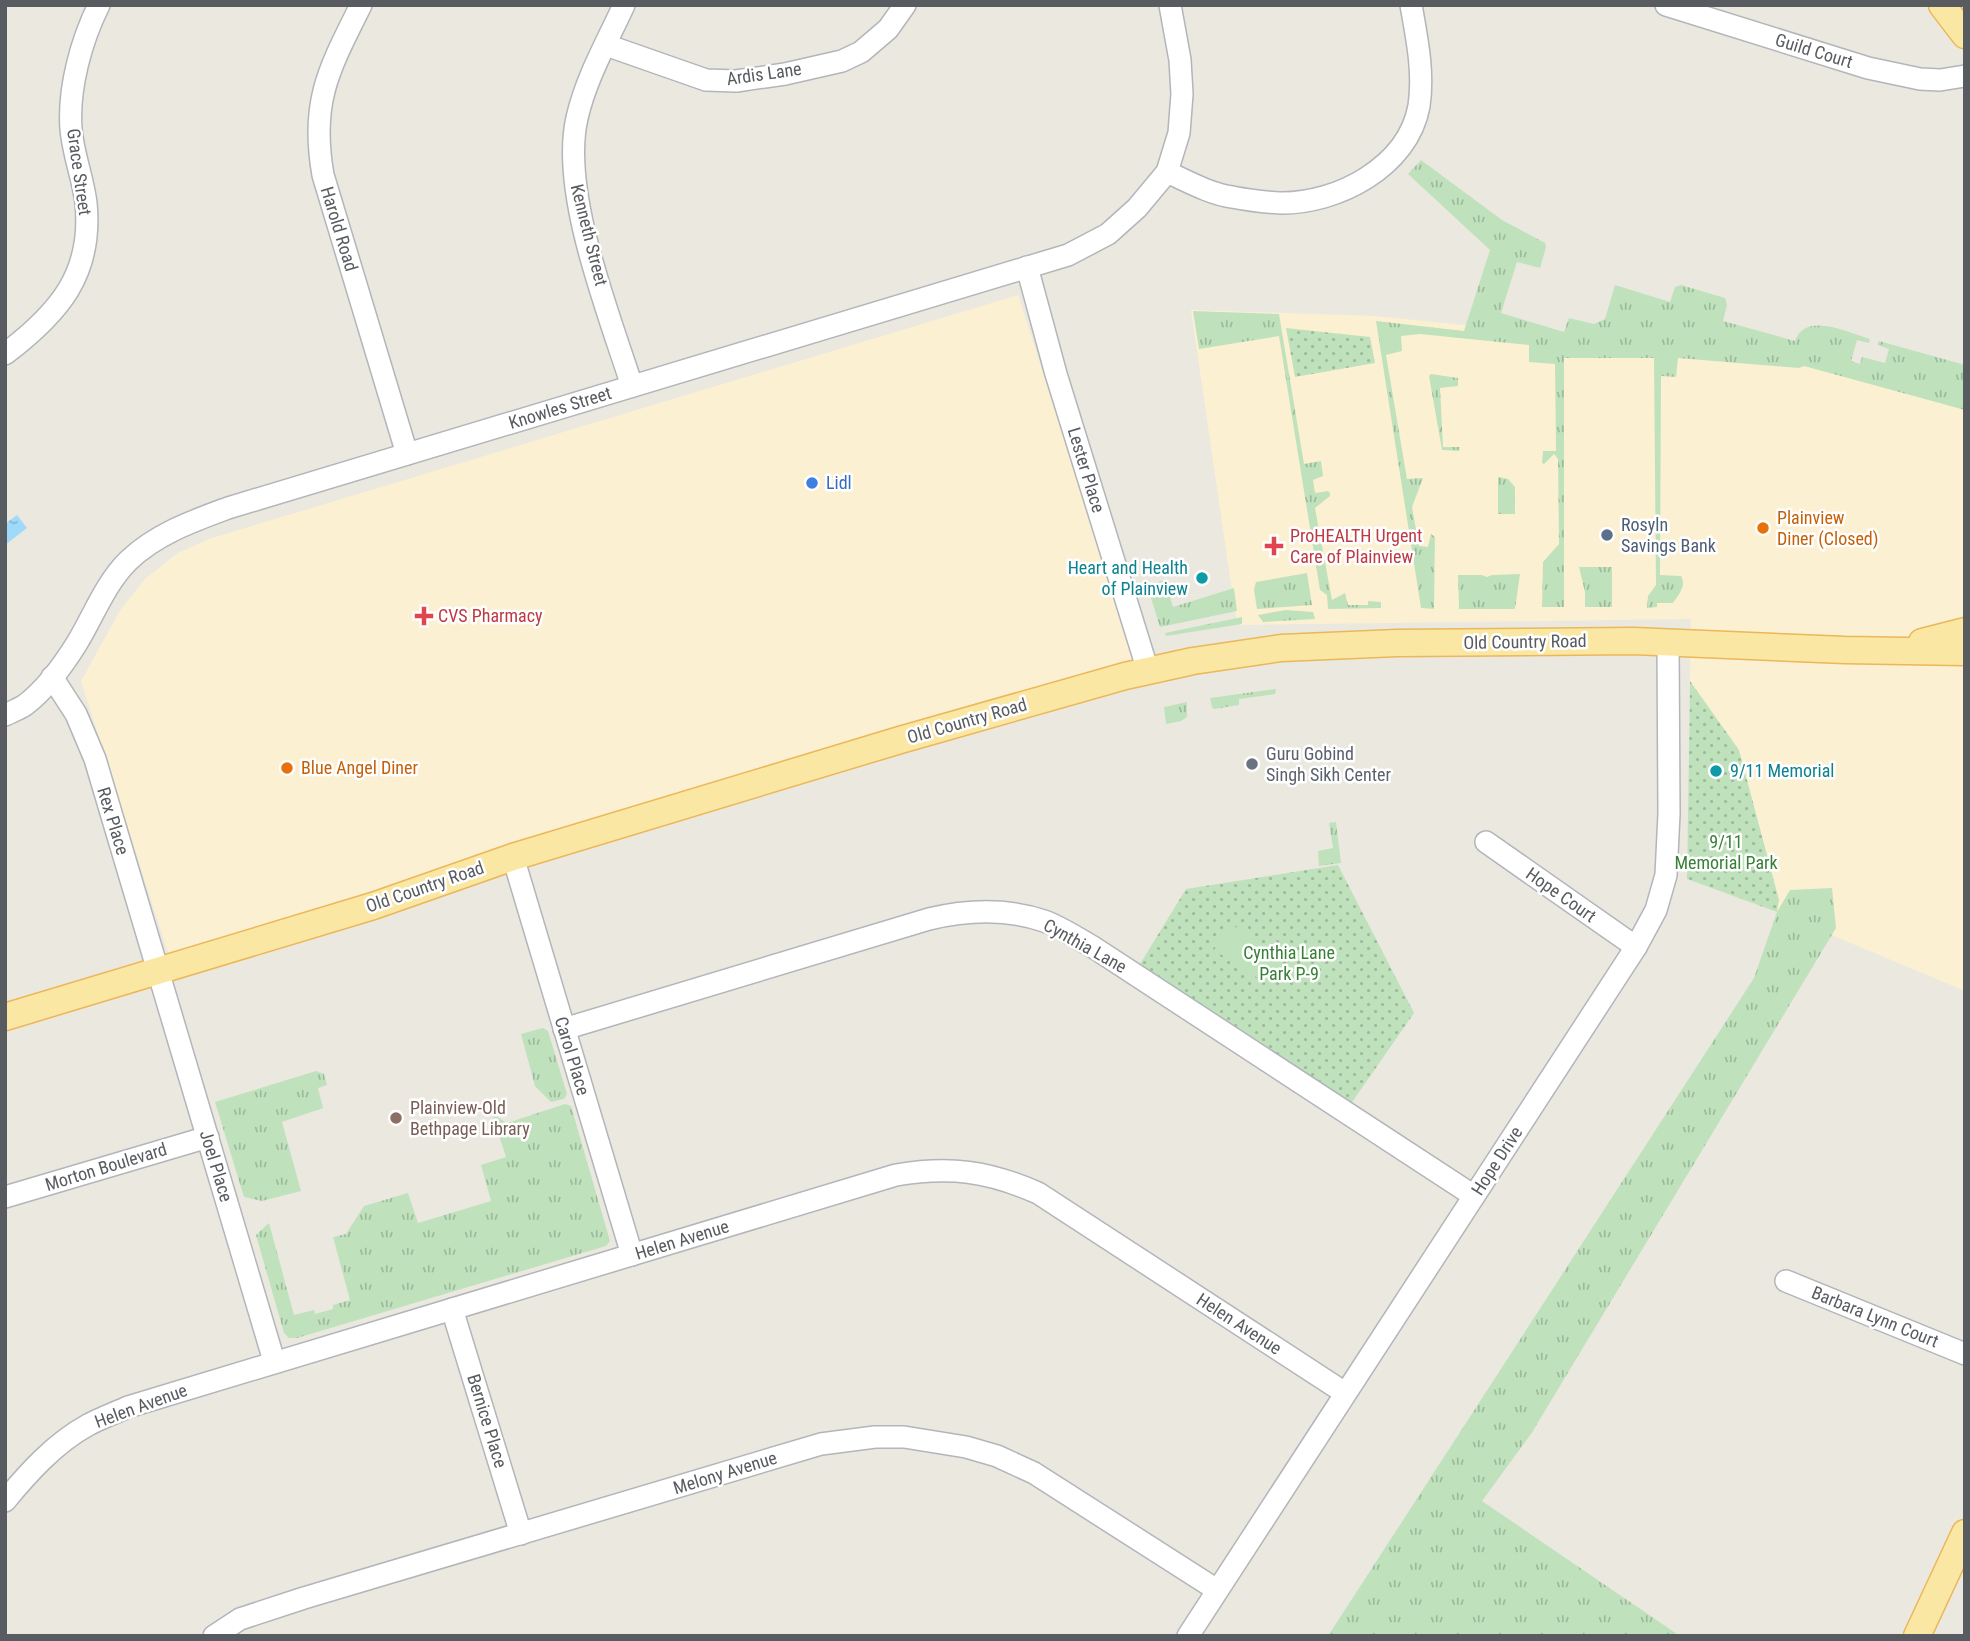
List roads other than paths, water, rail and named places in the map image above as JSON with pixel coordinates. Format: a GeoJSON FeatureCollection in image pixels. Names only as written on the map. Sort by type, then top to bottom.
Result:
{"type":"FeatureCollection","features":[{"type":"Feature","properties":{"kind":"main road"},"geometry":{"type":"LineString","coordinates":[[1942,5],[1965,35]]}},
{"type":"Feature","properties":{"kind":"main road"},"geometry":{"type":"LineString","coordinates":[[1888,651],[1965,631]]}},
{"type":"Feature","properties":{"kind":"main road","name":"Old Country Road"},"geometry":{"type":"LineString","coordinates":[[5,1017],[373,906],[513,857],[900,740],[1148,671],[1253,651],[1326,645],[1668,642],[1965,652]]}},
{"type":"Feature","properties":{"kind":"main road"},"geometry":{"type":"LineString","coordinates":[[1917,1636],[1965,1533]]}},
{"type":"Feature","properties":{"kind":"street","name":"Grace Street"},"geometry":{"type":"LineString","coordinates":[[5,354],[54,312],[70,290],[83,257],[87,231],[86,201],[71,129],[75,68],[89,24],[99,5]]}},
{"type":"Feature","properties":{"kind":"street","name":"Harold Road"},"geometry":{"type":"LineString","coordinates":[[361,5],[324,84],[318,145],[323,175],[407,454]]}},
{"type":"Feature","properties":{"kind":"street","name":"Kenneth Street"},"geometry":{"type":"LineString","coordinates":[[624,5],[589,79],[577,115],[574,187],[591,256],[632,386]]}},
{"type":"Feature","properties":{"kind":"street","name":"Ardis Lane"},"geometry":{"type":"LineString","coordinates":[[606,45],[706,80],[736,81],[785,74],[842,61],[861,52],[888,29],[905,5]]}},
{"type":"Feature","properties":{"kind":"street"},"geometry":{"type":"LineString","coordinates":[[1170,5],[1180,60],[1182,93],[1180,133],[1167,172],[1229,197],[1281,203],[1323,197],[1366,178],[1397,151],[1408,135],[1418,109],[1422,75],[1411,5]]}},
{"type":"Feature","properties":{"kind":"street","name":"Guild Court"},"geometry":{"type":"LineString","coordinates":[[1667,5],[1868,68],[1920,79],[1940,80],[1965,76]]}},
{"type":"Feature","properties":{"kind":"street","name":"Knowles Street"},"geometry":{"type":"LineString","coordinates":[[5,715],[25,705],[52,677],[76,645],[108,586],[128,561],[153,541],[183,525],[228,508],[1068,255],[1108,234],[1137,208],[1167,172]]}},
{"type":"Feature","properties":{"kind":"street","name":"Lester Place"},"geometry":{"type":"LineString","coordinates":[[1027,267],[1056,374],[1148,671]]}},
{"type":"Feature","properties":{"kind":"street","name":"Hope Drive"},"geometry":{"type":"LineString","coordinates":[[1188,1636],[1636,947],[1657,910],[1666,875],[1668,642]]}},
{"type":"Feature","properties":{"kind":"street","name":"Rex Place"},"geometry":{"type":"LineString","coordinates":[[52,677],[76,714],[95,759],[158,971]]}},
{"type":"Feature","properties":{"kind":"street","name":"Hope Court"},"geometry":{"type":"LineString","coordinates":[[1486,842],[1636,947]]}},
{"type":"Feature","properties":{"kind":"street","name":"Carol Place"},"geometry":{"type":"LineString","coordinates":[[513,857],[632,1255]]}},
{"type":"Feature","properties":{"kind":"street","name":"Cynthia Lane"},"geometry":{"type":"LineString","coordinates":[[564,1029],[929,919],[960,912],[1008,912],[1045,921],[1093,947],[1474,1196]]}},
{"type":"Feature","properties":{"kind":"street","name":"Joel Place"},"geometry":{"type":"LineString","coordinates":[[158,971],[274,1362]]}},
{"type":"Feature","properties":{"kind":"street","name":"Morton Boulevard"},"geometry":{"type":"LineString","coordinates":[[5,1197],[208,1137]]}},
{"type":"Feature","properties":{"kind":"street","name":"Helen Avenue"},"geometry":{"type":"LineString","coordinates":[[5,1501],[22,1480],[60,1444],[87,1426],[128,1407],[896,1175],[926,1170],[971,1171],[1009,1180],[1038,1193],[1345,1393]]}},
{"type":"Feature","properties":{"kind":"street","name":"Barbara Lynn Court"},"geometry":{"type":"LineString","coordinates":[[1786,1280],[1965,1354]]}},
{"type":"Feature","properties":{"kind":"street","name":"Bernice Place"},"geometry":{"type":"LineString","coordinates":[[452,1309],[522,1534]]}},
{"type":"Feature","properties":{"kind":"street","name":"Melony Avenue"},"geometry":{"type":"LineString","coordinates":[[214,1636],[240,1619],[291,1602],[821,1444],[875,1437],[904,1437],[966,1447],[997,1456],[1034,1473],[1217,1590]]}},
{"type":"Feature","properties":{"kind":"water"},"geometry":{"type":"Polygon","coordinates":[[[17,515],[27,528],[5,545],[5,524],[17,515]]]}},
{"type":"Feature","properties":{"kind":"place","name":"Lidl"},"geometry":{"type":"Point","coordinates":[812,483]}},
{"type":"Feature","properties":{"kind":"place","name":"Plainview Diner (Closed)"},"geometry":{"type":"Point","coordinates":[1763,528]}},
{"type":"Feature","properties":{"kind":"place","name":"Rosyln Savings Bank"},"geometry":{"type":"Point","coordinates":[1607,535]}},
{"type":"Feature","properties":{"kind":"place","name":"ProHEALTH Urgent Care of Plainview"},"geometry":{"type":"Point","coordinates":[1274,546]}},
{"type":"Feature","properties":{"kind":"place","name":"Heart and Health of Plainview"},"geometry":{"type":"Point","coordinates":[1202,578]}},
{"type":"Feature","properties":{"kind":"place","name":"CVS Pharmacy"},"geometry":{"type":"Point","coordinates":[424,616]}},
{"type":"Feature","properties":{"kind":"place","name":"Guru Gobind Singh Sikh Center"},"geometry":{"type":"Point","coordinates":[1252,764]}},
{"type":"Feature","properties":{"kind":"place","name":"Blue Angel Diner"},"geometry":{"type":"Point","coordinates":[287,768]}},
{"type":"Feature","properties":{"kind":"place","name":"9/11 Memorial"},"geometry":{"type":"Point","coordinates":[1716,771]}},
{"type":"Feature","properties":{"kind":"place","name":"Plainview-Old Bethpage Library"},"geometry":{"type":"Point","coordinates":[396,1118]}},
{"type":"Feature","properties":{"kind":"park label","name":"9/11 Memorial Park"},"geometry":{"type":"Point","coordinates":[1726,852]}},
{"type":"Feature","properties":{"kind":"park label","name":"Cynthia Lane Park P-9"},"geometry":{"type":"Point","coordinates":[1289,963]}}]}
